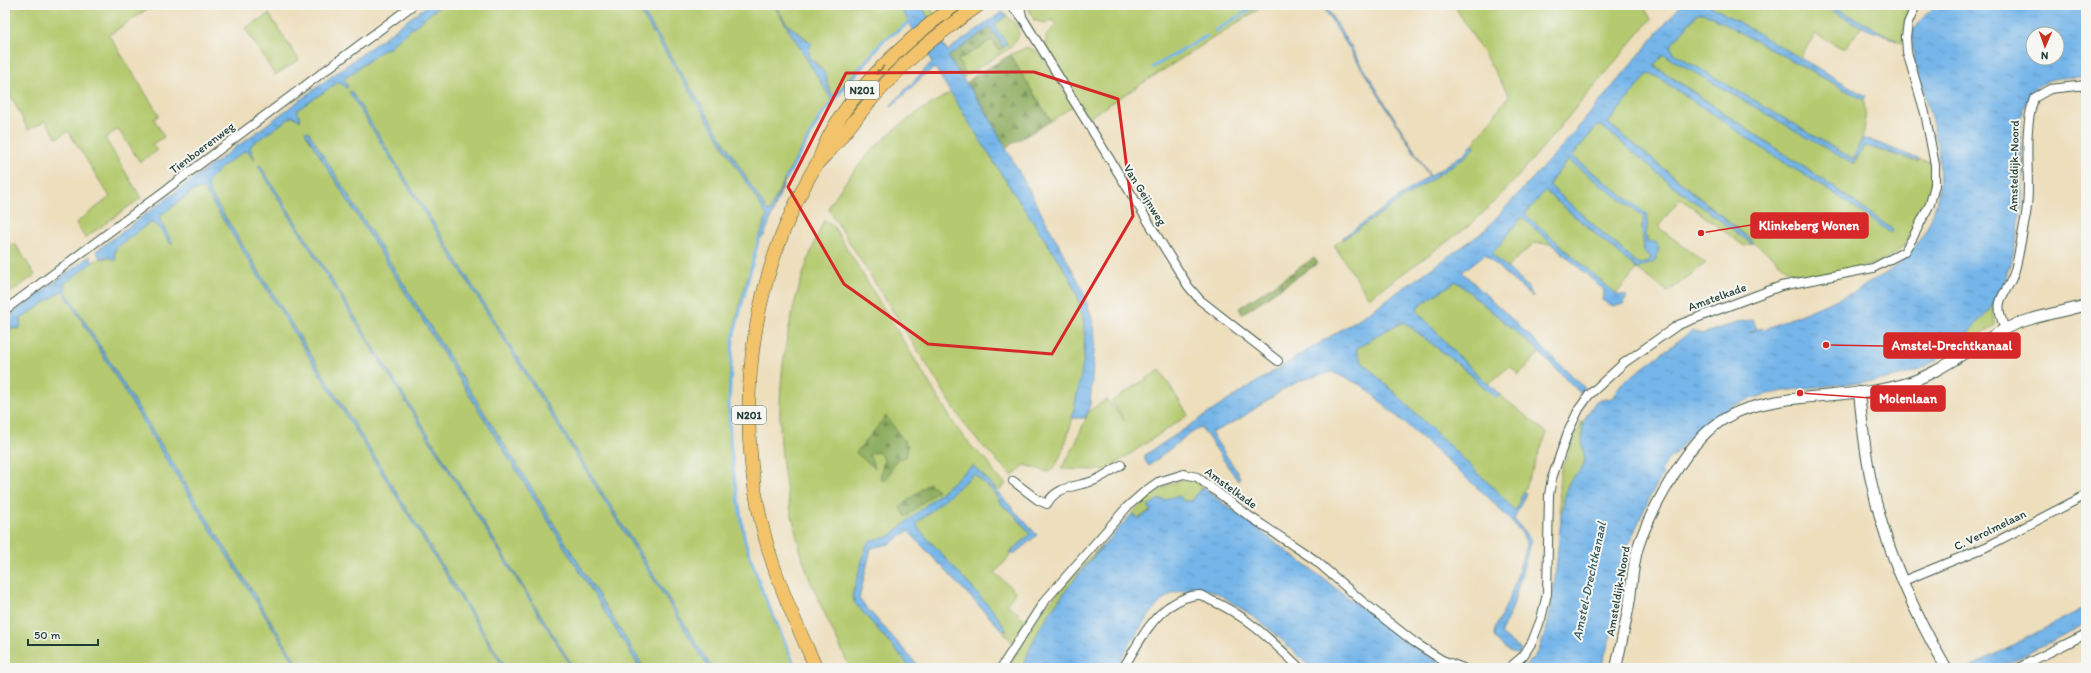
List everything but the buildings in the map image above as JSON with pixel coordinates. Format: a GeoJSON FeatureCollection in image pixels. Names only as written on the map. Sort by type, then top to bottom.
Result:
{"type":"FeatureCollection","features":[{"type":"Feature","properties":{"kind":"main road","name":"N201"},"geometry":{"type":"LineString","coordinates":[[816,668],[789,606],[765,537],[753,472],[749,407],[754,340],[768,276],[789,219],[818,163],[824,145],[846,111],[881,68],[908,42],[955,5]]}},
{"type":"Feature","properties":{"kind":"main road","name":"N201"},"geometry":{"type":"LineString","coordinates":[[818,163],[832,149],[874,96],[917,52],[940,33],[979,5]]}},
{"type":"Feature","properties":{"kind":"street","name":"Tienboerenweg"},"geometry":{"type":"LineString","coordinates":[[5,310],[413,5]]}},
{"type":"Feature","properties":{"kind":"street","name":"Van Geijnweg"},"geometry":{"type":"LineString","coordinates":[[1010,5],[1022,17],[1188,286],[1200,300],[1278,360]]}},
{"type":"Feature","properties":{"kind":"street","name":"Van Geijnweg"},"geometry":{"type":"LineString","coordinates":[[1020,5],[1022,17]]}},
{"type":"Feature","properties":{"kind":"street","name":"Amstelkade"},"geometry":{"type":"LineString","coordinates":[[1510,668],[1526,652],[1541,619],[1547,594],[1549,495],[1552,478],[1568,432],[1579,409],[1589,395],[1624,363],[1678,325],[1781,286],[1873,268],[1904,252],[1912,239],[1925,216],[1935,185],[1935,165],[1925,113],[1907,52],[1906,37],[1908,23],[1916,5]]}},
{"type":"Feature","properties":{"kind":"street","name":"Amsteldijk-Noord"},"geometry":{"type":"LineString","coordinates":[[1616,668],[1628,606],[1632,570],[1639,546],[1661,497],[1683,459],[1694,443],[1711,427],[1727,416],[1751,407],[1790,399],[1859,392],[1900,385],[1920,378],[2005,329],[1999,316],[1998,307],[2002,295],[2015,272],[2027,211],[2026,138],[2030,110],[2034,98],[2050,89],[2066,86],[2086,85]]}},
{"type":"Feature","properties":{"kind":"street"},"geometry":{"type":"LineString","coordinates":[[2005,329],[2028,320],[2086,306]]}},
{"type":"Feature","properties":{"kind":"street"},"geometry":{"type":"LineString","coordinates":[[1859,392],[1871,485],[1882,524],[1914,610],[1946,668]]}},
{"type":"Feature","properties":{"kind":"street"},"geometry":{"type":"LineString","coordinates":[[1013,481],[1038,500],[1047,504],[1049,499],[1061,490],[1094,481],[1121,465]]}},
{"type":"Feature","properties":{"kind":"street","name":"Amstelkade"},"geometry":{"type":"LineString","coordinates":[[1001,668],[1043,603],[1127,507],[1158,482],[1184,474],[1197,477],[1249,516],[1315,560],[1363,602],[1414,642],[1442,660],[1463,668]]}},
{"type":"Feature","properties":{"kind":"street","name":"C. Verolmelaan"},"geometry":{"type":"LineString","coordinates":[[1903,581],[1986,546],[2086,495]]}},
{"type":"Feature","properties":{"kind":"street"},"geometry":{"type":"LineString","coordinates":[[1123,668],[1149,627],[1167,608],[1182,599],[1200,595],[1223,605],[1243,618],[1280,648],[1300,668]]}},
{"type":"Feature","properties":{"kind":"street"},"geometry":{"type":"LineString","coordinates":[[2018,668],[2086,634]]}},
{"type":"Feature","properties":{"kind":"highlighted area"},"geometry":{"type":"Polygon","coordinates":[[[1034,72],[1118,99],[1133,216],[1052,354],[928,344],[844,284],[788,187],[846,73],[1034,72]]]}},
{"type":"Feature","properties":{"kind":"green space"},"geometry":{"type":"Polygon","coordinates":[[[5,5],[153,5],[109,35],[159,115],[154,119],[164,137],[152,144],[157,151],[140,162],[118,129],[105,138],[141,198],[85,238],[76,223],[110,197],[68,131],[57,138],[45,121],[28,130],[11,96],[5,99],[5,5]]]}},
{"type":"Feature","properties":{"kind":"green space"},"geometry":{"type":"Polygon","coordinates":[[[441,5],[636,5],[767,216],[747,277],[733,339],[729,381],[729,422],[733,464],[745,541],[761,590],[796,668],[712,668],[350,91],[709,668],[644,668],[308,131],[305,132],[640,668],[574,668],[260,165],[259,166],[572,668],[506,668],[209,191],[207,182],[223,166],[245,151],[248,151],[255,159],[250,148],[252,144],[293,116],[300,121],[297,110],[337,83],[341,82],[346,88],[348,87],[344,79],[384,49],[390,48],[392,44],[441,5]]]}},
{"type":"Feature","properties":{"kind":"green space"},"geometry":{"type":"Polygon","coordinates":[[[639,5],[774,5],[833,102],[815,127],[798,155],[782,183],[770,211],[767,211],[639,5]]]}},
{"type":"Feature","properties":{"kind":"green space"},"geometry":{"type":"Polygon","coordinates":[[[775,5],[899,5],[910,22],[883,41],[874,55],[872,53],[835,95],[832,94],[825,72],[810,58],[808,40],[787,24],[775,5]]]}},
{"type":"Feature","properties":{"kind":"green space"},"geometry":{"type":"Polygon","coordinates":[[[921,5],[929,5],[935,15],[929,19],[921,5]]]}},
{"type":"Feature","properties":{"kind":"green space"},"geometry":{"type":"Polygon","coordinates":[[[1027,5],[1265,5],[1088,118],[1046,48],[1046,36],[1056,25],[1052,20],[1045,23],[1034,20],[1027,5]]]}},
{"type":"Feature","properties":{"kind":"green space"},"geometry":{"type":"Polygon","coordinates":[[[1454,5],[1643,5],[1651,19],[1515,180],[1488,208],[1470,225],[1369,298],[1334,245],[1466,155],[1476,146],[1473,144],[1509,95],[1454,5]]]}},
{"type":"Feature","properties":{"kind":"green space"},"geometry":{"type":"Polygon","coordinates":[[[1709,5],[1822,5],[1862,27],[1844,49],[1815,34],[1800,58],[1709,5]]]}},
{"type":"Feature","properties":{"kind":"green space"},"geometry":{"type":"Polygon","coordinates":[[[1830,5],[1901,5],[1908,12],[1903,30],[1902,44],[1830,5]]]}},
{"type":"Feature","properties":{"kind":"green space"},"geometry":{"type":"Polygon","coordinates":[[[1705,13],[1864,100],[1865,124],[1863,137],[1853,159],[1675,54],[1671,48],[1672,44],[1697,14],[1705,13]]]}},
{"type":"Feature","properties":{"kind":"green space"},"geometry":{"type":"Polygon","coordinates":[[[269,14],[299,60],[275,75],[245,28],[269,14]]]}},
{"type":"Feature","properties":{"kind":"green space"},"geometry":{"type":"Polygon","coordinates":[[[1007,16],[1015,24],[1019,31],[1017,39],[1010,48],[962,78],[960,75],[965,72],[957,61],[992,40],[999,50],[1007,45],[993,25],[1007,16]]]}},
{"type":"Feature","properties":{"kind":"green space"},"geometry":{"type":"Polygon","coordinates":[[[990,27],[1004,47],[999,50],[992,40],[958,60],[965,72],[960,75],[948,57],[990,27]]]}},
{"type":"Feature","properties":{"kind":"green space"},"geometry":{"type":"Polygon","coordinates":[[[1027,47],[1038,52],[1042,56],[1073,106],[1051,121],[1010,55],[1027,47]]]}},
{"type":"Feature","properties":{"kind":"green space"},"geometry":{"type":"Polygon","coordinates":[[[1663,54],[1855,163],[1864,146],[1917,162],[1919,159],[1932,162],[1931,188],[1927,203],[1909,238],[1903,246],[1885,260],[1874,264],[1798,278],[1608,123],[1648,74],[1656,76],[1774,156],[1893,230],[1829,184],[1654,65],[1663,54]]]}},
{"type":"Feature","properties":{"kind":"green space"},"geometry":{"type":"Polygon","coordinates":[[[1010,55],[1051,121],[1005,148],[987,113],[967,83],[973,77],[1010,55]]]}},
{"type":"Feature","properties":{"kind":"green space"},"geometry":{"type":"Polygon","coordinates":[[[952,92],[1002,175],[1069,276],[1080,306],[1084,322],[1085,350],[1077,402],[1062,452],[1056,464],[1049,472],[1025,465],[1012,476],[975,438],[961,419],[829,210],[829,206],[842,187],[868,154],[882,140],[914,115],[952,92]]]}},
{"type":"Feature","properties":{"kind":"green space"},"geometry":{"type":"Polygon","coordinates":[[[1597,126],[1603,127],[1671,184],[1752,244],[1744,246],[1680,198],[1658,227],[1706,263],[1668,292],[1637,269],[1655,261],[1656,253],[1646,233],[1648,220],[1572,156],[1597,126]]]}},
{"type":"Feature","properties":{"kind":"green space"},"geometry":{"type":"Polygon","coordinates":[[[1568,159],[1645,217],[1642,228],[1644,252],[1651,257],[1649,261],[1639,265],[1550,186],[1551,181],[1568,159]]]}},
{"type":"Feature","properties":{"kind":"green space"},"geometry":{"type":"Polygon","coordinates":[[[204,189],[504,668],[300,668],[67,293],[63,284],[95,261],[109,258],[116,260],[114,254],[116,248],[149,223],[155,223],[172,245],[173,244],[160,221],[160,216],[194,190],[204,189]]]}},
{"type":"Feature","properties":{"kind":"green space"},"geometry":{"type":"Polygon","coordinates":[[[1545,191],[1637,269],[1616,294],[1524,214],[1545,191]]]}},
{"type":"Feature","properties":{"kind":"green space"},"geometry":{"type":"Polygon","coordinates":[[[1522,216],[1553,244],[1534,243],[1507,268],[1492,254],[1522,216]]]}},
{"type":"Feature","properties":{"kind":"green space"},"geometry":{"type":"Polygon","coordinates":[[[824,220],[832,224],[956,427],[974,449],[988,461],[994,473],[1006,484],[998,491],[974,466],[968,469],[889,537],[871,540],[852,596],[855,603],[911,668],[850,668],[807,573],[797,538],[786,485],[781,446],[780,408],[782,370],[788,332],[797,295],[809,257],[824,220]]]}},
{"type":"Feature","properties":{"kind":"green space"},"geometry":{"type":"Polygon","coordinates":[[[5,245],[16,245],[35,275],[5,297],[5,245]]]}},
{"type":"Feature","properties":{"kind":"green space"},"geometry":{"type":"Polygon","coordinates":[[[1314,258],[1318,263],[1242,314],[1239,308],[1314,258]]]}},
{"type":"Feature","properties":{"kind":"green space"},"geometry":{"type":"Polygon","coordinates":[[[1456,281],[1540,352],[1519,375],[1510,366],[1488,384],[1455,353],[1418,312],[1417,307],[1456,281]]]}},
{"type":"Feature","properties":{"kind":"green space"},"geometry":{"type":"Polygon","coordinates":[[[63,290],[159,448],[298,668],[5,668],[5,333],[12,328],[18,329],[21,319],[63,290]]]}},
{"type":"Feature","properties":{"kind":"green space"},"geometry":{"type":"Polygon","coordinates":[[[1994,301],[1993,308],[1995,325],[1932,362],[1955,346],[1994,301]]]}},
{"type":"Feature","properties":{"kind":"green space"},"geometry":{"type":"Polygon","coordinates":[[[1404,322],[1464,369],[1496,398],[1500,395],[1547,433],[1516,510],[1514,510],[1502,496],[1362,362],[1356,349],[1388,329],[1404,322]]]}},
{"type":"Feature","properties":{"kind":"green space"},"geometry":{"type":"Polygon","coordinates":[[[1160,370],[1188,415],[1106,470],[1061,469],[1074,447],[1089,411],[1107,399],[1125,421],[1112,401],[1160,370]]]}},
{"type":"Feature","properties":{"kind":"green space"},"geometry":{"type":"Polygon","coordinates":[[[886,416],[908,446],[906,457],[897,459],[886,480],[880,480],[884,459],[878,452],[869,454],[875,468],[856,453],[886,416]]]}},
{"type":"Feature","properties":{"kind":"green space"},"geometry":{"type":"Polygon","coordinates":[[[1582,421],[1585,459],[1583,467],[1568,485],[1561,524],[1559,485],[1561,470],[1582,421]]]}},
{"type":"Feature","properties":{"kind":"green space"},"geometry":{"type":"Polygon","coordinates":[[[974,473],[992,490],[1003,506],[1013,513],[1031,534],[1009,553],[1009,557],[995,573],[1016,592],[1007,604],[1027,621],[1013,643],[1002,630],[1006,631],[918,528],[917,523],[974,473]]]}},
{"type":"Feature","properties":{"kind":"green space"},"geometry":{"type":"Polygon","coordinates":[[[1194,478],[1202,487],[1192,501],[1165,500],[1138,519],[1133,513],[1160,489],[1185,479],[1194,478]]]}},
{"type":"Feature","properties":{"kind":"green space"},"geometry":{"type":"Polygon","coordinates":[[[929,483],[938,490],[906,517],[900,507],[929,483]]]}},
{"type":"Feature","properties":{"kind":"green space"},"geometry":{"type":"Polygon","coordinates":[[[1101,546],[1067,588],[1046,619],[1036,636],[1023,668],[1008,668],[1033,622],[1074,574],[1101,546]]]}},
{"type":"Feature","properties":{"kind":"water"},"geometry":{"type":"Polygon","coordinates":[[[428,5],[441,5],[392,44],[392,47],[384,49],[344,79],[348,87],[346,88],[341,82],[337,83],[297,110],[301,121],[293,116],[252,144],[250,148],[254,160],[248,151],[245,151],[223,166],[207,182],[209,191],[506,668],[504,668],[204,189],[194,190],[160,216],[160,221],[173,244],[172,245],[155,223],[149,223],[116,248],[114,254],[116,259],[114,261],[109,257],[100,258],[96,251],[428,5]]]}},
{"type":"Feature","properties":{"kind":"water"},"geometry":{"type":"Polygon","coordinates":[[[636,5],[639,5],[767,211],[770,211],[787,176],[764,236],[758,241],[767,216],[636,5]]]}},
{"type":"Feature","properties":{"kind":"water"},"geometry":{"type":"Polygon","coordinates":[[[774,5],[787,24],[812,44],[809,47],[810,58],[826,75],[827,85],[832,94],[835,95],[872,53],[874,55],[833,102],[774,5]]]}},
{"type":"Feature","properties":{"kind":"water"},"geometry":{"type":"Polygon","coordinates":[[[899,5],[921,5],[947,51],[1002,12],[1007,16],[994,25],[1008,45],[1004,47],[990,27],[948,57],[987,113],[1081,286],[1092,318],[1095,339],[1090,405],[1085,418],[1072,418],[1083,364],[1084,330],[1082,312],[1069,276],[1002,175],[935,68],[924,75],[892,107],[890,106],[932,62],[899,5]]]}},
{"type":"Feature","properties":{"kind":"water"},"geometry":{"type":"Polygon","coordinates":[[[1322,5],[1325,5],[1430,176],[1465,153],[1473,144],[1476,146],[1466,156],[1343,239],[1343,237],[1429,176],[1322,5]]]}},
{"type":"Feature","properties":{"kind":"water"},"geometry":{"type":"Polygon","coordinates":[[[1681,5],[1709,5],[1866,96],[1864,100],[1705,13],[1697,14],[1672,44],[1671,48],[1675,54],[1853,159],[1862,139],[1870,140],[1919,159],[1919,161],[1864,146],[1853,164],[1663,54],[1654,66],[1829,184],[1893,230],[1891,233],[1832,192],[1774,156],[1656,76],[1648,74],[1608,123],[1754,243],[1752,244],[1671,184],[1603,127],[1597,126],[1572,156],[1648,215],[1646,239],[1648,242],[1656,242],[1659,249],[1655,261],[1637,269],[1545,191],[1525,214],[1617,295],[1626,295],[1626,299],[1623,304],[1613,307],[1602,300],[1604,290],[1522,217],[1492,254],[1526,285],[1533,297],[1503,272],[1485,254],[1462,272],[1584,387],[1583,391],[1579,392],[1533,346],[1456,281],[1417,307],[1418,312],[1455,353],[1500,395],[1496,398],[1464,369],[1404,322],[1388,329],[1356,349],[1362,362],[1502,496],[1514,510],[1516,509],[1523,492],[1526,493],[1514,519],[1531,540],[1512,609],[1501,632],[1502,635],[1520,649],[1520,654],[1513,653],[1504,648],[1495,638],[1494,632],[1507,604],[1527,545],[1522,533],[1491,500],[1363,386],[1332,372],[1302,380],[1287,387],[1238,420],[1211,433],[1238,473],[1240,478],[1238,481],[1201,427],[1182,439],[1149,466],[1145,460],[1145,455],[1247,388],[1368,313],[1483,232],[1565,143],[1681,5]],[[1568,160],[1551,181],[1550,186],[1639,265],[1649,261],[1651,257],[1644,252],[1642,228],[1644,217],[1568,160]]]}},
{"type":"Feature","properties":{"kind":"water"},"geometry":{"type":"Polygon","coordinates":[[[1822,5],[1830,5],[1898,41],[1862,27],[1822,5]]]}},
{"type":"Feature","properties":{"kind":"water"},"geometry":{"type":"Polygon","coordinates":[[[1936,5],[2086,5],[2086,78],[2062,78],[2044,82],[2031,94],[2021,115],[2021,211],[2010,264],[2003,284],[1994,302],[1959,342],[1940,358],[1918,370],[1883,380],[1796,389],[1773,393],[1750,399],[1729,408],[1709,420],[1690,436],[1673,457],[1669,458],[1661,471],[1663,474],[1650,497],[1630,541],[1624,562],[1618,612],[1601,668],[1522,668],[1535,656],[1544,636],[1550,612],[1563,504],[1568,485],[1584,465],[1585,460],[1582,434],[1585,419],[1596,401],[1612,398],[1621,384],[1693,330],[1701,334],[1743,321],[1753,320],[1757,329],[1748,333],[1762,328],[1763,330],[1855,292],[1897,266],[1909,254],[1924,233],[1933,213],[1938,192],[1940,171],[1934,129],[1915,64],[1912,43],[1914,30],[1921,20],[1936,5]]]}},
{"type":"Feature","properties":{"kind":"water"},"geometry":{"type":"Polygon","coordinates":[[[351,91],[712,668],[709,668],[349,92],[351,91]]]}},
{"type":"Feature","properties":{"kind":"water"},"geometry":{"type":"Polygon","coordinates":[[[308,131],[644,668],[640,668],[305,132],[308,131]]]}},
{"type":"Feature","properties":{"kind":"water"},"geometry":{"type":"Polygon","coordinates":[[[260,165],[574,668],[572,668],[258,166],[260,165]]]}},
{"type":"Feature","properties":{"kind":"water"},"geometry":{"type":"Polygon","coordinates":[[[90,256],[93,262],[64,284],[67,293],[300,668],[298,668],[159,448],[63,290],[21,319],[20,328],[12,328],[5,333],[5,319],[90,256]]]}},
{"type":"Feature","properties":{"kind":"water"},"geometry":{"type":"Polygon","coordinates":[[[974,466],[1037,535],[1014,554],[1009,554],[1030,534],[1013,513],[1003,506],[992,490],[974,474],[917,523],[918,528],[996,614],[1007,631],[1002,630],[908,531],[889,544],[871,548],[859,599],[920,668],[911,668],[855,603],[852,596],[867,544],[871,540],[889,537],[968,469],[974,466]]]}},
{"type":"Feature","properties":{"kind":"water"},"geometry":{"type":"Polygon","coordinates":[[[1202,487],[1411,645],[1453,668],[1310,668],[1293,650],[1256,619],[1216,592],[1198,589],[1175,593],[1165,598],[1152,611],[1138,631],[1116,668],[1023,668],[1030,648],[1054,606],[1102,547],[1133,513],[1138,519],[1151,511],[1148,506],[1159,499],[1165,500],[1180,496],[1183,501],[1192,501],[1202,487]]]}},
{"type":"Feature","properties":{"kind":"water"},"geometry":{"type":"Polygon","coordinates":[[[2086,607],[2086,623],[2000,668],[1968,668],[2086,607]]]}},
{"type":"Feature","properties":{"kind":"waterway"},"geometry":{"type":"LineString","coordinates":[[1215,31],[1257,5]]}},
{"type":"Feature","properties":{"kind":"waterway"},"geometry":{"type":"LineString","coordinates":[[786,179],[819,119],[883,41],[910,22]]}},
{"type":"Feature","properties":{"kind":"waterway"},"geometry":{"type":"LineString","coordinates":[[1153,67],[1207,36]]}},
{"type":"Feature","properties":{"kind":"waterway"},"geometry":{"type":"LineString","coordinates":[[759,238],[733,339],[729,403],[730,441],[745,541],[762,590],[796,668]]}},
{"type":"Feature","properties":{"kind":"place","name":"Klinkeberg Wonen"},"geometry":{"type":"Point","coordinates":[1701,233]}},
{"type":"Feature","properties":{"kind":"place","name":"Amstel-Drechtkanaal"},"geometry":{"type":"Point","coordinates":[1826,345]}},
{"type":"Feature","properties":{"kind":"place","name":"Molenlaan"},"geometry":{"type":"Point","coordinates":[1800,393]}}]}
